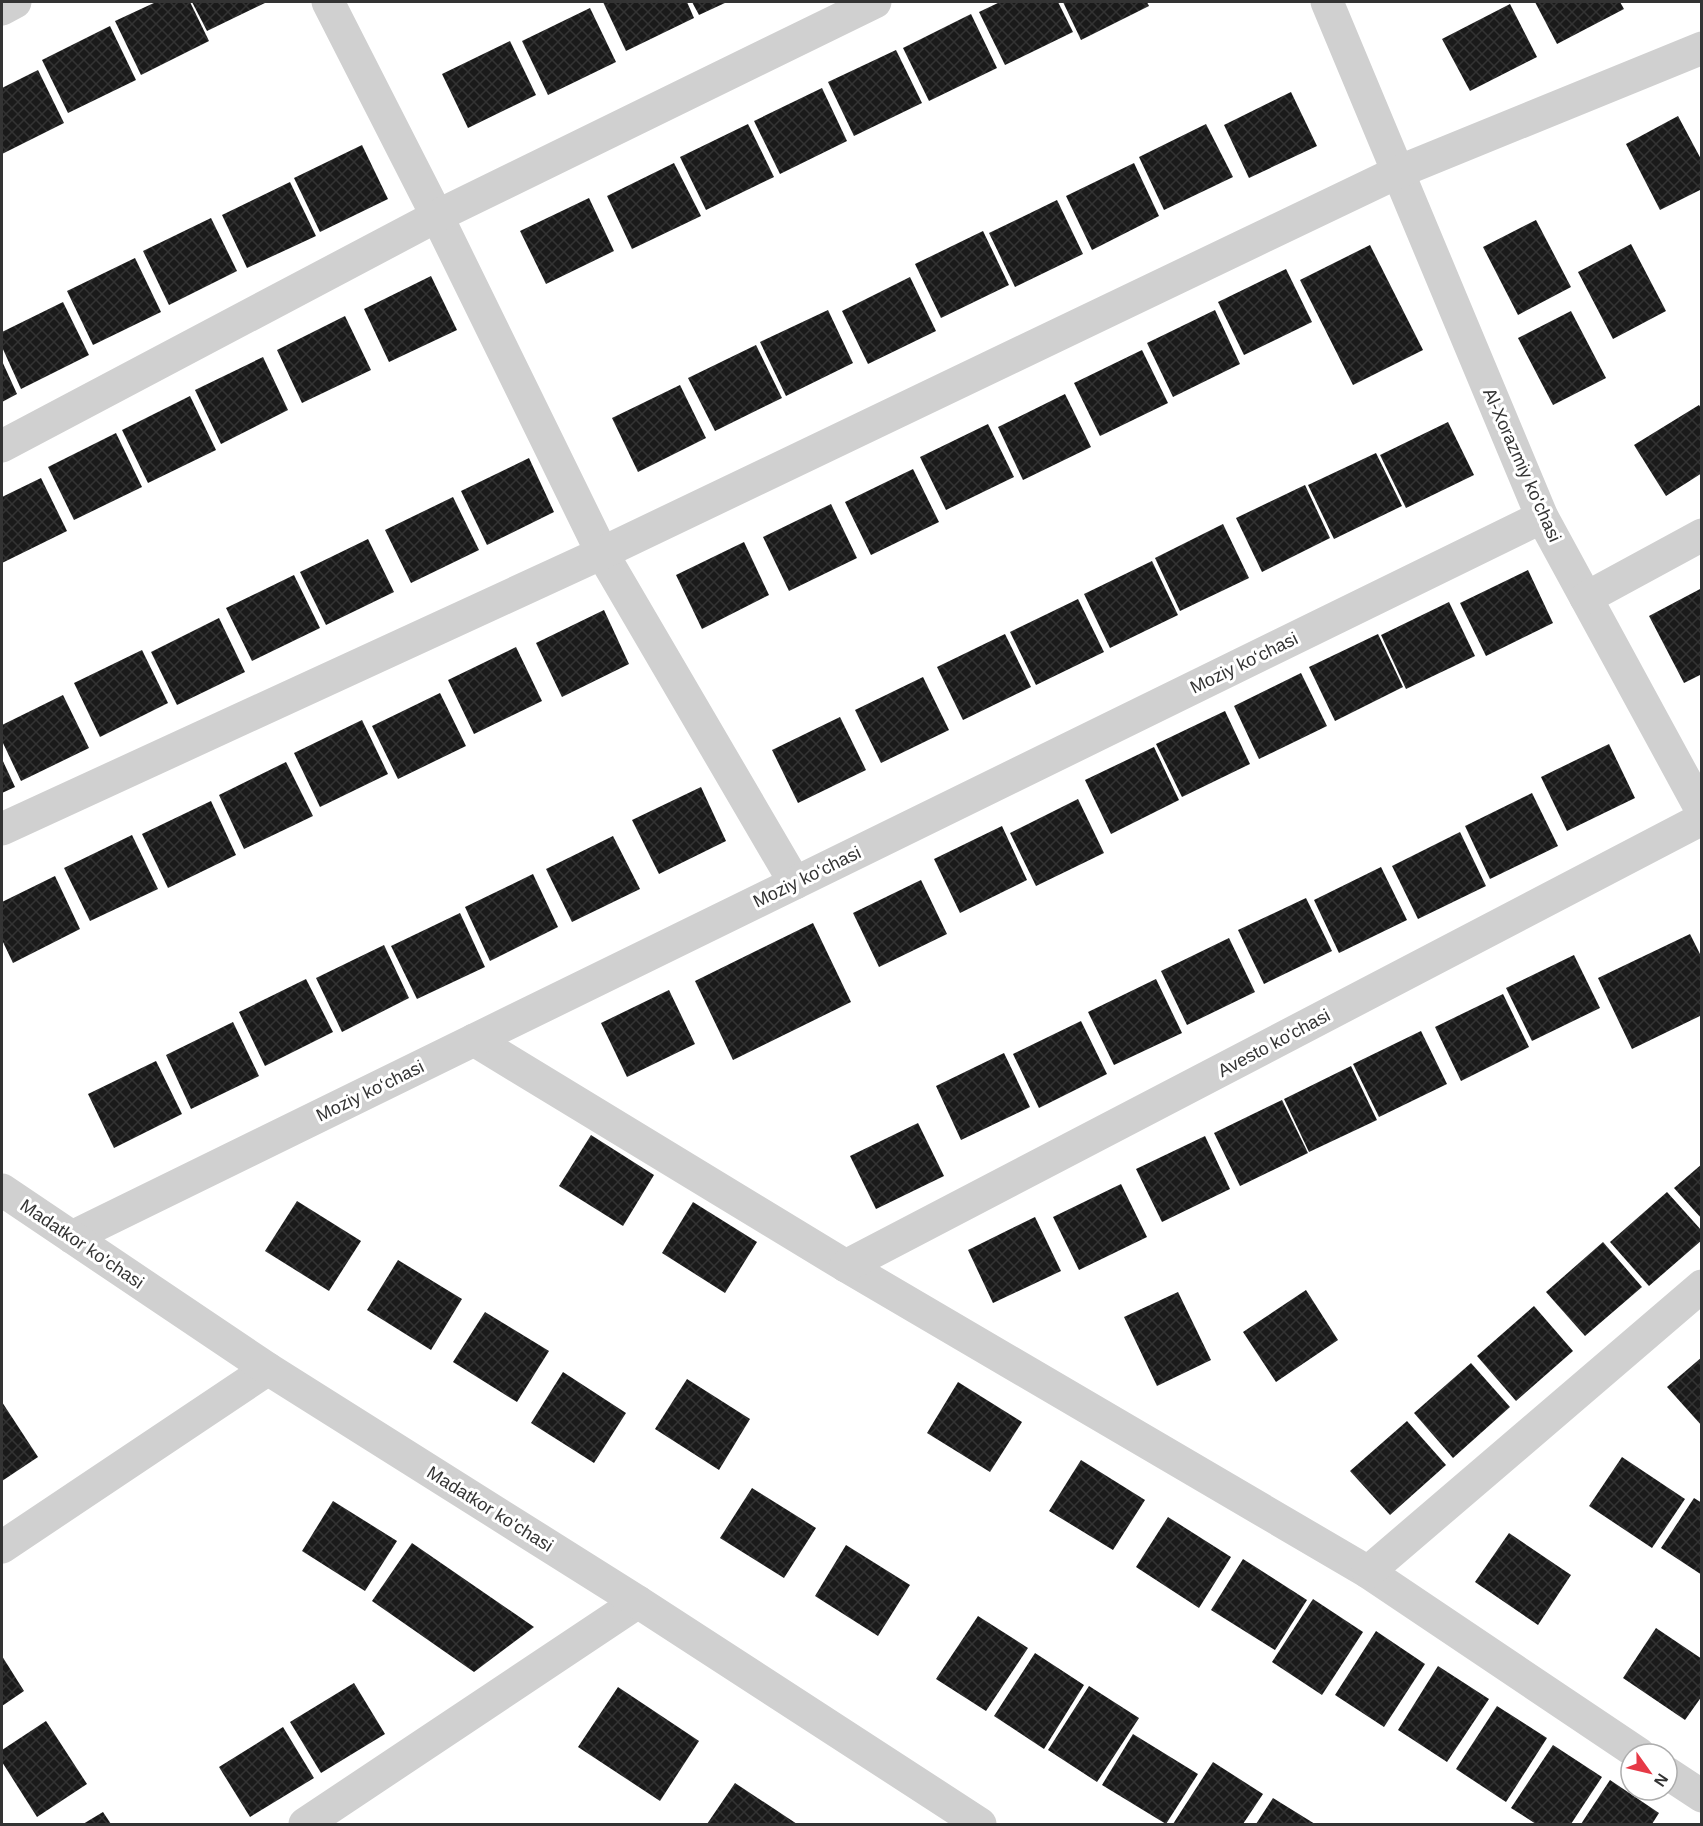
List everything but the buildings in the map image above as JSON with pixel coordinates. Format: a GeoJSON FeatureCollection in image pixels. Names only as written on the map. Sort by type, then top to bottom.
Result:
{"type":"FeatureCollection","features":[{"type":"Feature","properties":{"kind":"street"},"geometry":{"type":"LineString","coordinates":[[2,9],[15,2]]}},
{"type":"Feature","properties":{"kind":"street"},"geometry":{"type":"LineString","coordinates":[[328,2],[437,216],[602,553],[795,883]]}},
{"type":"Feature","properties":{"kind":"street"},"geometry":{"type":"LineString","coordinates":[[2,446],[437,216],[875,2]]}},
{"type":"Feature","properties":{"kind":"street","name":"Al-Xorazmiy ko'chasi"},"geometry":{"type":"LineString","coordinates":[[1326,2],[1542,517],[1701,811]]}},
{"type":"Feature","properties":{"kind":"street"},"geometry":{"type":"LineString","coordinates":[[2,829],[602,553],[1398,172],[1701,48]]}},
{"type":"Feature","properties":{"kind":"street","name":"Moziy ko‘chasi"},"geometry":{"type":"LineString","coordinates":[[72,1237],[1542,517]]}},
{"type":"Feature","properties":{"kind":"street"},"geometry":{"type":"LineString","coordinates":[[1586,598],[1701,535]]}},
{"type":"Feature","properties":{"kind":"street","name":"Avesto ko'chasi"},"geometry":{"type":"LineString","coordinates":[[846,1266],[1701,819]]}},
{"type":"Feature","properties":{"kind":"street"},"geometry":{"type":"LineString","coordinates":[[474,1040],[846,1266],[1368,1572],[1621,1742]]}},
{"type":"Feature","properties":{"kind":"street","name":"Madatkor ko'chasi"},"geometry":{"type":"LineString","coordinates":[[2,1190],[268,1369],[638,1602],[980,1824]]}},
{"type":"Feature","properties":{"kind":"street"},"geometry":{"type":"LineString","coordinates":[[1368,1572],[1701,1286]]}},
{"type":"Feature","properties":{"kind":"street"},"geometry":{"type":"LineString","coordinates":[[2,1547],[268,1369]]}},
{"type":"Feature","properties":{"kind":"street"},"geometry":{"type":"LineString","coordinates":[[308,1824],[638,1602]]}}]}
